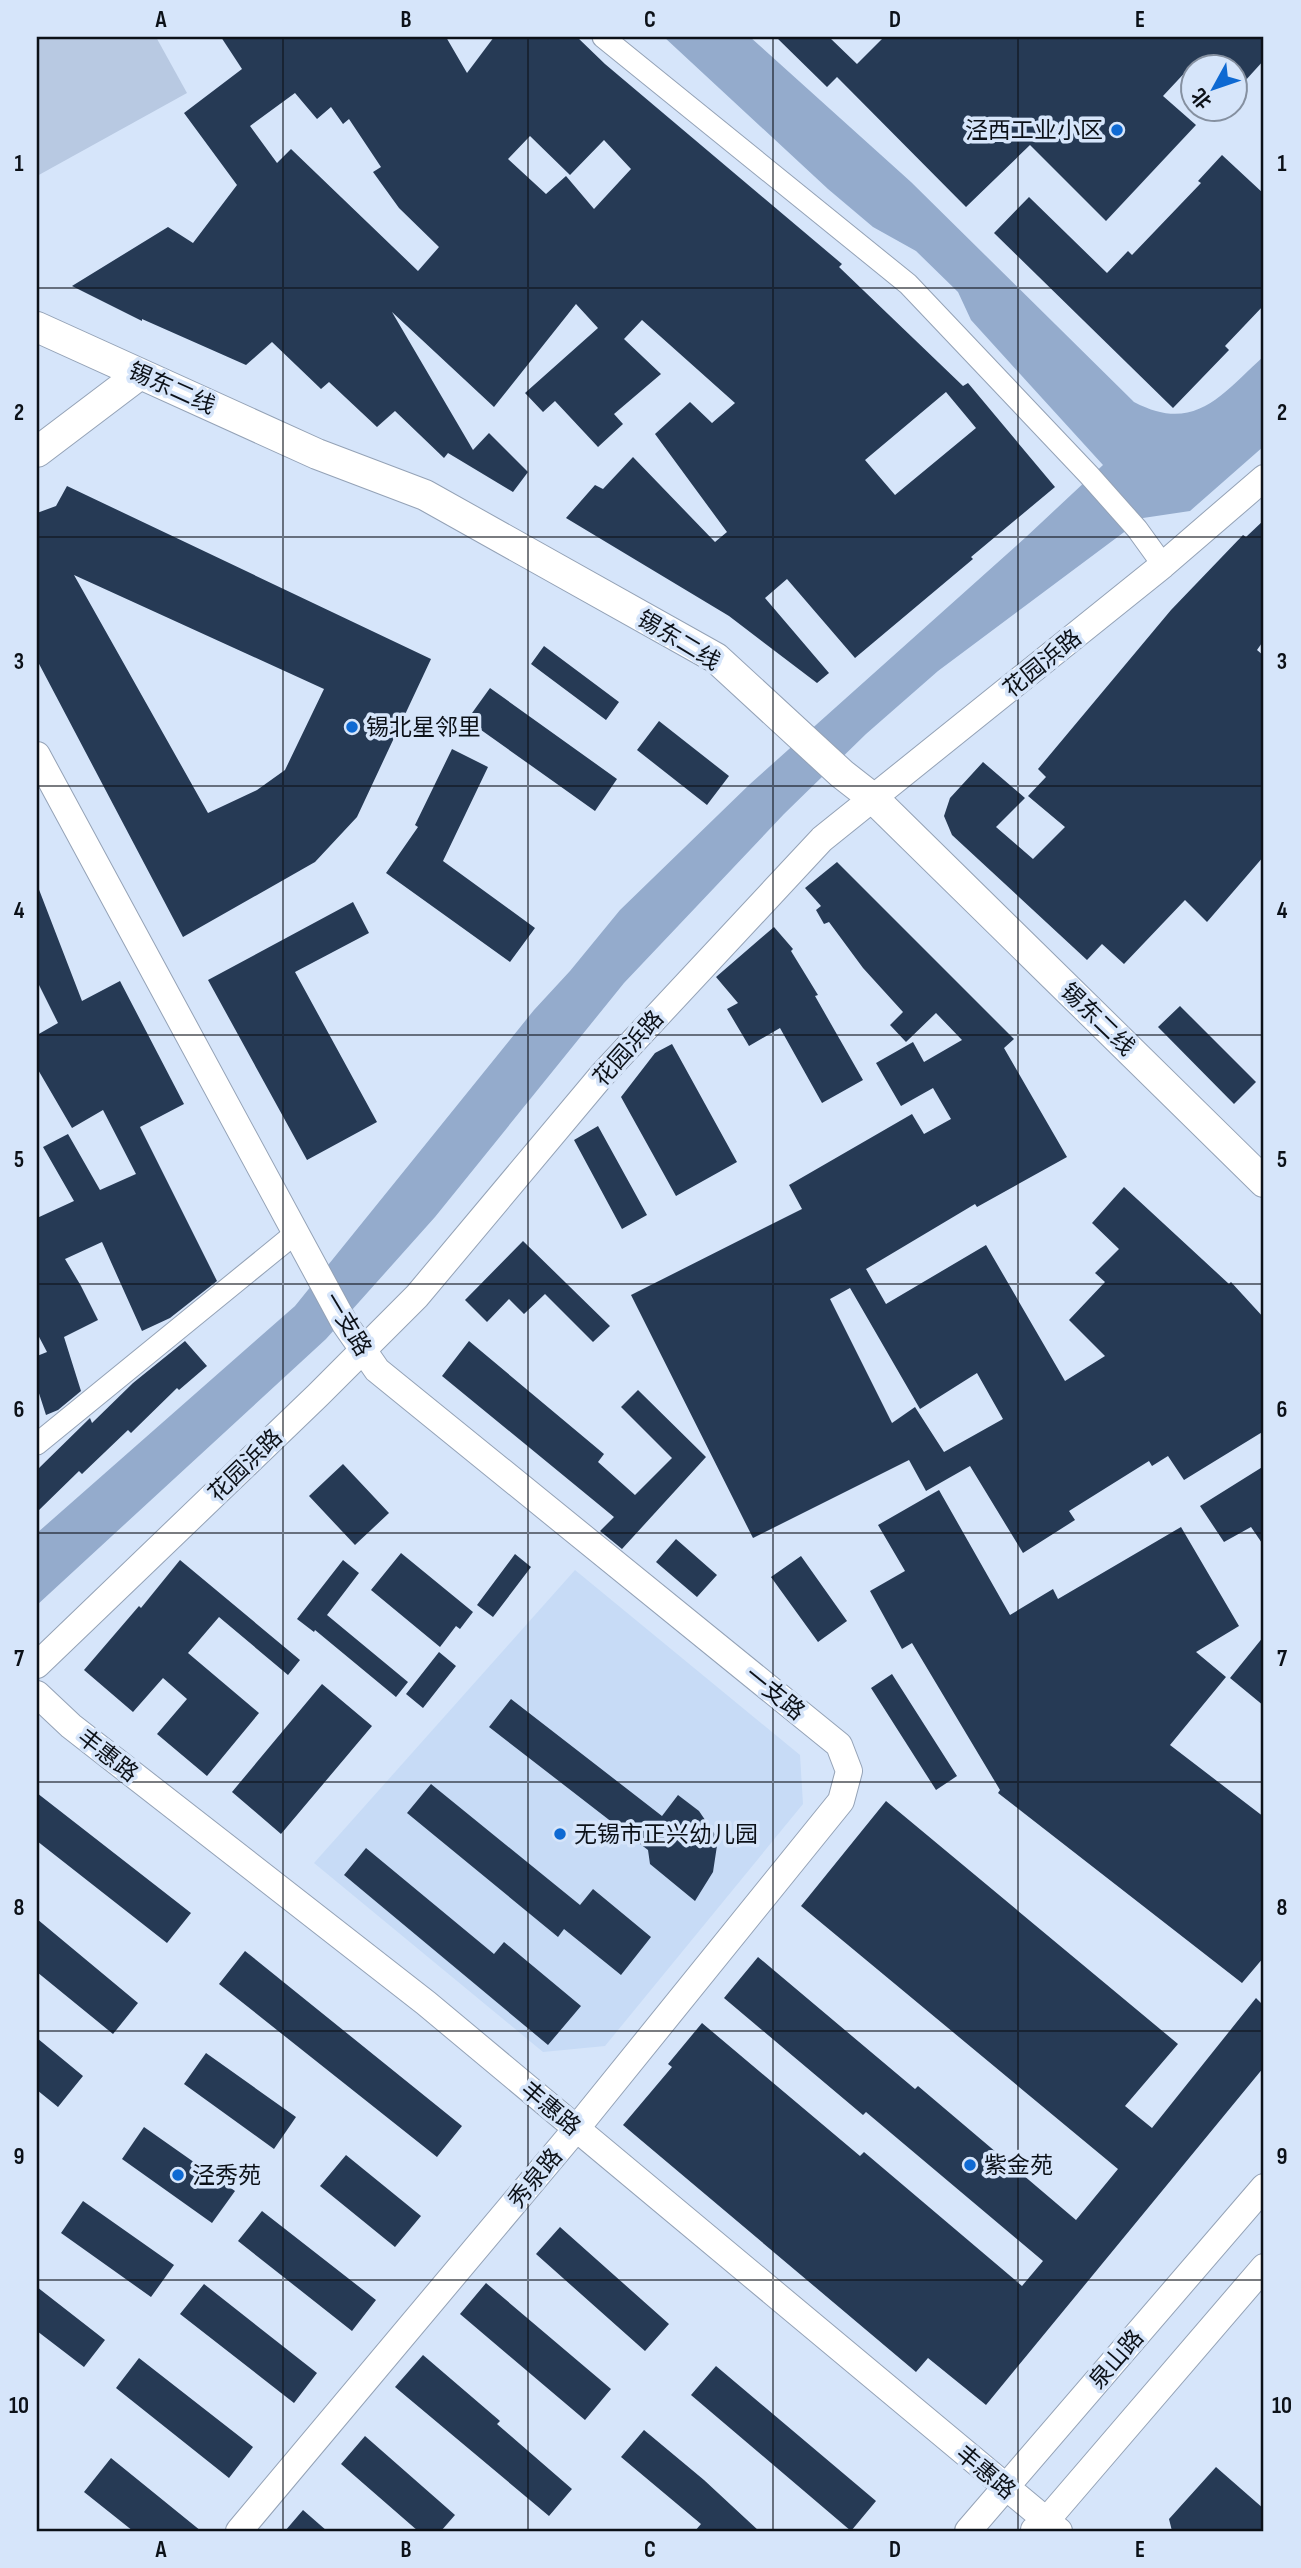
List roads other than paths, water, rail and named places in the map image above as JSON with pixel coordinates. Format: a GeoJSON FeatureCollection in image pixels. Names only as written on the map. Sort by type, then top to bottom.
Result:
{"type":"FeatureCollection","features":[{"type":"Feature","properties":{"kind":"main road","name":"锡东二线"},"geometry":{"type":"LineString","coordinates":[[37,327],[317,453],[425,495],[716,658],[842,774],[874,799],[1264,1182]]}},
{"type":"Feature","properties":{"kind":"main road"},"geometry":{"type":"LineString","coordinates":[[37,452],[140,374]]}},
{"type":"Feature","properties":{"kind":"street"},"geometry":{"type":"LineString","coordinates":[[603,37],[908,284],[1088,475],[1137,529],[1163,565]]}},
{"type":"Feature","properties":{"kind":"street","name":"花园浜路"},"geometry":{"type":"LineString","coordinates":[[37,1665],[417,1296],[611,1066],[822,839],[1163,565],[1264,478]]}},
{"type":"Feature","properties":{"kind":"street","name":"一支路"},"geometry":{"type":"LineString","coordinates":[[37,755],[345,1324],[377,1370],[839,1745]]}},
{"type":"Feature","properties":{"kind":"street"},"geometry":{"type":"LineString","coordinates":[[37,1444],[302,1243]]}},
{"type":"Feature","properties":{"kind":"street","name":"丰惠路"},"geometry":{"type":"LineString","coordinates":[[37,1694],[71,1726],[426,2003],[1005,2487],[1046,2528]]}},
{"type":"Feature","properties":{"kind":"street","name":"秀泉路"},"geometry":{"type":"LineString","coordinates":[[239,2531],[576,2129],[841,1801],[849,1771],[839,1745]]}},
{"type":"Feature","properties":{"kind":"street","name":"泉山路"},"geometry":{"type":"LineString","coordinates":[[968,2531],[1264,2187]]}},
{"type":"Feature","properties":{"kind":"street"},"geometry":{"type":"LineString","coordinates":[[1046,2528],[1264,2267]]}},
{"type":"Feature","properties":{"kind":"place","name":"泾西工业小区"},"geometry":{"type":"Point","coordinates":[1117,130]}},
{"type":"Feature","properties":{"kind":"place","name":"锡北星邻里"},"geometry":{"type":"Point","coordinates":[352,727]}},
{"type":"Feature","properties":{"kind":"place","name":"无锡市正兴幼儿园"},"geometry":{"type":"Point","coordinates":[560,1834]}},
{"type":"Feature","properties":{"kind":"place","name":"紫金苑"},"geometry":{"type":"Point","coordinates":[970,2165]}},
{"type":"Feature","properties":{"kind":"place","name":"泾秀苑"},"geometry":{"type":"Point","coordinates":[178,2175]}}]}
